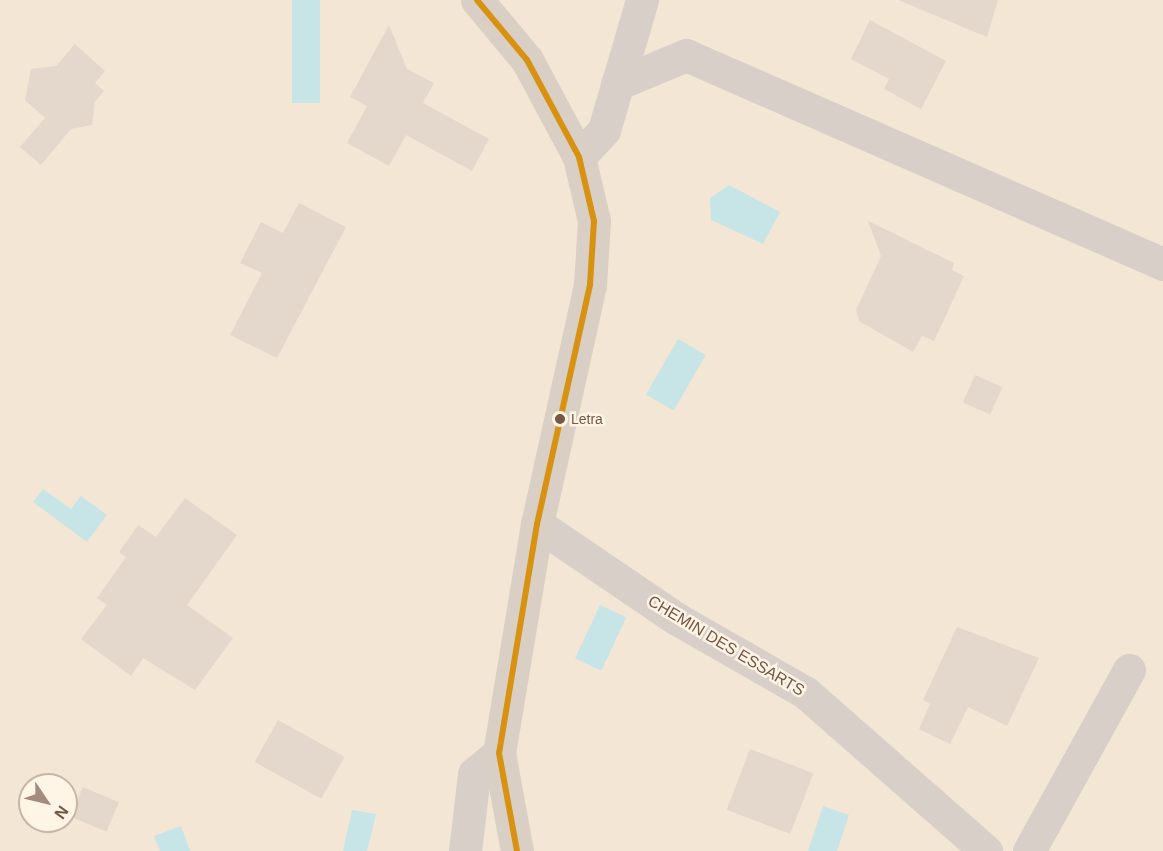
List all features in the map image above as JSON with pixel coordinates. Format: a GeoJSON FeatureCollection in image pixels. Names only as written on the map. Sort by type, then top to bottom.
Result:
{"type":"FeatureCollection","features":[{"type":"Feature","properties":{"kind":"main road"},"geometry":{"type":"LineString","coordinates":[[477,0],[527,60],[579,157],[594,221],[590,285],[537,524],[499,753],[517,851]]}},
{"type":"Feature","properties":{"kind":"street"},"geometry":{"type":"LineString","coordinates":[[579,157],[604,130],[642,0]]}},
{"type":"Feature","properties":{"kind":"street"},"geometry":{"type":"LineString","coordinates":[[616,84],[686,55],[1163,264]]}},
{"type":"Feature","properties":{"kind":"street","name":"CHEMIN DES ESSARTS"},"geometry":{"type":"LineString","coordinates":[[537,524],[677,619],[806,693],[986,851]]}},
{"type":"Feature","properties":{"kind":"street"},"geometry":{"type":"LineString","coordinates":[[1029,851],[1129,670]]}},
{"type":"Feature","properties":{"kind":"street"},"geometry":{"type":"LineString","coordinates":[[465,851],[474,774],[499,753]]}},
{"type":"Feature","properties":{"kind":"shaded area"},"geometry":{"type":"Polygon","coordinates":[[[0,0],[1163,0],[1163,851],[0,851],[0,0]]]}},
{"type":"Feature","properties":{"kind":"water"},"geometry":{"type":"Polygon","coordinates":[[[292,0],[320,0],[320,103],[292,103],[292,0]]]}},
{"type":"Feature","properties":{"kind":"water"},"geometry":{"type":"Polygon","coordinates":[[[729,185],[780,212],[763,244],[711,220],[710,198],[729,185]]]}},
{"type":"Feature","properties":{"kind":"water"},"geometry":{"type":"Polygon","coordinates":[[[678,339],[706,355],[674,410],[646,394],[678,339]]]}},
{"type":"Feature","properties":{"kind":"water"},"geometry":{"type":"Polygon","coordinates":[[[43,489],[71,509],[81,496],[107,515],[87,542],[33,502],[43,489]]]}},
{"type":"Feature","properties":{"kind":"water"},"geometry":{"type":"Polygon","coordinates":[[[600,605],[626,617],[601,671],[575,658],[600,605]]]}},
{"type":"Feature","properties":{"kind":"water"},"geometry":{"type":"Polygon","coordinates":[[[823,806],[849,815],[837,851],[808,851],[823,806]]]}},
{"type":"Feature","properties":{"kind":"water"},"geometry":{"type":"Polygon","coordinates":[[[352,810],[376,814],[367,851],[343,851],[352,810]]]}},
{"type":"Feature","properties":{"kind":"water"},"geometry":{"type":"Polygon","coordinates":[[[181,826],[190,851],[160,851],[154,836],[181,826]]]}},
{"type":"Feature","properties":{"kind":"building"},"geometry":{"type":"Polygon","coordinates":[[[898,0],[998,0],[987,37],[898,0]]]}},
{"type":"Feature","properties":{"kind":"building"},"geometry":{"type":"Polygon","coordinates":[[[870,20],[946,61],[921,109],[884,89],[889,79],[851,59],[870,20]]]}},
{"type":"Feature","properties":{"kind":"building"},"geometry":{"type":"Polygon","coordinates":[[[389,25],[407,69],[434,83],[423,103],[489,139],[472,171],[406,135],[389,166],[347,143],[367,106],[350,97],[389,25]]]}},
{"type":"Feature","properties":{"kind":"building"},"geometry":{"type":"Polygon","coordinates":[[[75,44],[105,71],[95,83],[104,91],[95,102],[92,125],[71,129],[41,165],[20,147],[45,118],[25,100],[31,69],[56,66],[75,44]]]}},
{"type":"Feature","properties":{"kind":"building"},"geometry":{"type":"Polygon","coordinates":[[[299,203],[346,227],[277,358],[230,335],[262,273],[240,263],[261,222],[283,233],[299,203]]]}},
{"type":"Feature","properties":{"kind":"building"},"geometry":{"type":"Polygon","coordinates":[[[868,221],[954,263],[952,270],[964,276],[934,341],[922,336],[913,352],[859,321],[856,310],[881,256],[868,221]]]}},
{"type":"Feature","properties":{"kind":"building"},"geometry":{"type":"Polygon","coordinates":[[[975,375],[1002,387],[990,415],[963,402],[975,375]]]}},
{"type":"Feature","properties":{"kind":"building"},"geometry":{"type":"Polygon","coordinates":[[[185,498],[237,535],[187,605],[233,638],[195,690],[143,658],[131,676],[81,639],[107,605],[97,598],[126,557],[119,552],[138,525],[156,537],[185,498]]]}},
{"type":"Feature","properties":{"kind":"building"},"geometry":{"type":"Polygon","coordinates":[[[957,627],[1039,658],[1007,726],[968,707],[950,744],[919,729],[930,704],[923,700],[957,627]]]}},
{"type":"Feature","properties":{"kind":"building"},"geometry":{"type":"Polygon","coordinates":[[[278,720],[344,757],[321,799],[255,762],[278,720]]]}},
{"type":"Feature","properties":{"kind":"building"},"geometry":{"type":"Polygon","coordinates":[[[750,749],[813,773],[790,834],[727,810],[750,749]]]}},
{"type":"Feature","properties":{"kind":"building"},"geometry":{"type":"Polygon","coordinates":[[[83,787],[119,802],[106,832],[78,820],[78,799],[83,787]]]}},
{"type":"Feature","properties":{"kind":"transit line"},"geometry":{"type":"LineString","coordinates":[[477,0],[527,60],[579,157],[594,221],[590,285],[537,524],[499,753],[517,851]]}},
{"type":"Feature","properties":{"kind":"place","name":"Letra"},"geometry":{"type":"Point","coordinates":[560,419]}}]}
